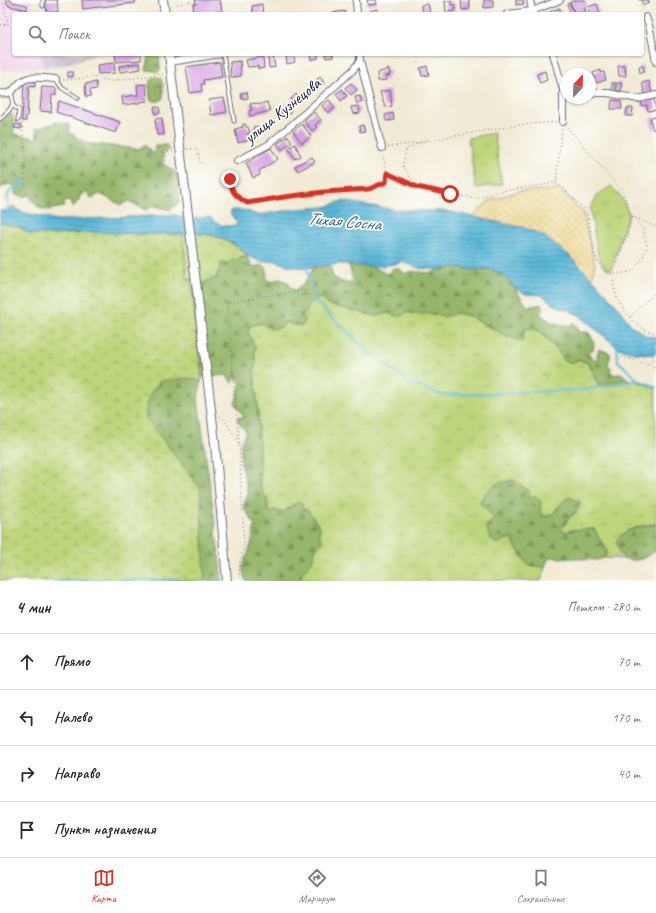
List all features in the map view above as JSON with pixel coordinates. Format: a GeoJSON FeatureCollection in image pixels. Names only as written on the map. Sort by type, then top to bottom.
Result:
{"type":"FeatureCollection","features":[{"type":"Feature","properties":{"kind":"main road"},"geometry":{"type":"LineString","coordinates":[[163,0],[165,12]]}},
{"type":"Feature","properties":{"kind":"main road"},"geometry":{"type":"LineString","coordinates":[[170,58],[219,481],[227,581]]}},
{"type":"Feature","properties":{"kind":"street"},"geometry":{"type":"LineString","coordinates":[[356,0],[357,12]]}},
{"type":"Feature","properties":{"kind":"street"},"geometry":{"type":"LineString","coordinates":[[530,0],[532,12],[560,0]]}},
{"type":"Feature","properties":{"kind":"street"},"geometry":{"type":"LineString","coordinates":[[646,17],[650,29],[656,62]]}},
{"type":"Feature","properties":{"kind":"street"},"geometry":{"type":"LineString","coordinates":[[170,58],[196,56]]}},
{"type":"Feature","properties":{"kind":"street"},"geometry":{"type":"LineString","coordinates":[[360,56],[382,148]]}},
{"type":"Feature","properties":{"kind":"street"},"geometry":{"type":"LineString","coordinates":[[554,56],[560,78]]}},
{"type":"Feature","properties":{"kind":"street","name":"улица Кузнецова"},"geometry":{"type":"LineString","coordinates":[[237,161],[268,144],[346,76],[360,61]]}},
{"type":"Feature","properties":{"kind":"street"},"geometry":{"type":"LineString","coordinates":[[0,93],[6,94],[11,92],[22,80],[29,78],[56,79]]}},
{"type":"Feature","properties":{"kind":"street"},"geometry":{"type":"LineString","coordinates":[[596,93],[608,93],[638,99],[656,95]]}},
{"type":"Feature","properties":{"kind":"street"},"geometry":{"type":"LineString","coordinates":[[563,122],[564,104]]}},
{"type":"Feature","properties":{"kind":"lane"},"geometry":{"type":"LineString","coordinates":[[43,0],[43,6]]}},
{"type":"Feature","properties":{"kind":"lane"},"geometry":{"type":"LineString","coordinates":[[222,56],[234,121]]}},
{"type":"Feature","properties":{"kind":"lane"},"geometry":{"type":"LineString","coordinates":[[56,79],[62,88],[78,98]]}},
{"type":"Feature","properties":{"kind":"lane"},"geometry":{"type":"LineString","coordinates":[[0,119],[13,106],[14,100],[11,92]]}},
{"type":"Feature","properties":{"kind":"lane"},"geometry":{"type":"LineString","coordinates":[[13,106],[18,110],[18,120]]}},
{"type":"Feature","properties":{"kind":"path"},"geometry":{"type":"LineString","coordinates":[[0,25],[8,24],[3,0]]}},
{"type":"Feature","properties":{"kind":"path"},"geometry":{"type":"LineString","coordinates":[[640,0],[646,17]]}},
{"type":"Feature","properties":{"kind":"path"},"geometry":{"type":"LineString","coordinates":[[177,4],[192,1]]}},
{"type":"Feature","properties":{"kind":"path"},"geometry":{"type":"LineString","coordinates":[[416,56],[418,65]]}},
{"type":"Feature","properties":{"kind":"path"},"geometry":{"type":"LineString","coordinates":[[56,79],[69,80],[92,77],[110,81],[163,74]]}},
{"type":"Feature","properties":{"kind":"path"},"geometry":{"type":"LineString","coordinates":[[18,120],[22,122],[23,126],[25,182]]}},
{"type":"Feature","properties":{"kind":"path"},"geometry":{"type":"LineString","coordinates":[[387,173],[417,187],[476,199],[496,192],[556,184],[563,188],[587,212],[594,253],[600,266],[606,273],[612,274],[631,272],[643,258],[647,246],[643,229],[631,215],[623,192],[563,122]]}},
{"type":"Feature","properties":{"kind":"path"},"geometry":{"type":"LineString","coordinates":[[230,179],[231,189],[239,198],[247,203],[324,192],[369,189],[386,182],[387,173],[382,148],[518,125],[563,122]]}},
{"type":"Feature","properties":{"kind":"path"},"geometry":{"type":"LineString","coordinates":[[556,184],[563,122]]}},
{"type":"Feature","properties":{"kind":"path"},"geometry":{"type":"LineString","coordinates":[[417,187],[403,166],[406,149],[423,141]]}},
{"type":"Feature","properties":{"kind":"path"},"geometry":{"type":"LineString","coordinates":[[166,161],[165,152],[197,148],[198,157],[200,162],[203,164]]}},
{"type":"Feature","properties":{"kind":"path"},"geometry":{"type":"LineString","coordinates":[[631,215],[656,227]]}},
{"type":"Feature","properties":{"kind":"path"},"geometry":{"type":"LineString","coordinates":[[631,215],[612,274],[613,282],[619,302],[630,317],[638,325],[656,333]]}},
{"type":"Feature","properties":{"kind":"path"},"geometry":{"type":"LineString","coordinates":[[242,581],[239,576],[244,544],[239,443],[226,302],[305,290]]}},
{"type":"Feature","properties":{"kind":"path"},"geometry":{"type":"LineString","coordinates":[[630,317],[656,292]]}},
{"type":"Feature","properties":{"kind":"path"},"geometry":{"type":"LineString","coordinates":[[622,357],[656,367]]}},
{"type":"Feature","properties":{"kind":"path"},"geometry":{"type":"LineString","coordinates":[[646,364],[656,357]]}},
{"type":"Feature","properties":{"kind":"path"},"geometry":{"type":"LineString","coordinates":[[219,415],[228,425],[239,443]]}},
{"type":"Feature","properties":{"kind":"shaded area"},"geometry":{"type":"Polygon","coordinates":[[[0,0],[31,0],[32,12],[12,12],[12,56],[41,56],[43,68],[0,70],[0,0]]]}},
{"type":"Feature","properties":{"kind":"shaded area"},"geometry":{"type":"Polygon","coordinates":[[[41,56],[94,56],[59,66],[43,68],[41,56]]]}},
{"type":"Feature","properties":{"kind":"green space"},"geometry":{"type":"Polygon","coordinates":[[[147,56],[159,56],[160,70],[158,72],[150,70],[146,71],[147,56]]]}},
{"type":"Feature","properties":{"kind":"green space"},"geometry":{"type":"Polygon","coordinates":[[[153,78],[161,78],[163,84],[163,98],[160,101],[153,101],[150,99],[150,83],[153,78]]]}},
{"type":"Feature","properties":{"kind":"green space"},"geometry":{"type":"Polygon","coordinates":[[[9,113],[13,115],[14,134],[37,139],[36,129],[57,122],[69,124],[70,133],[85,143],[138,149],[145,145],[154,154],[155,145],[167,145],[169,150],[164,151],[163,164],[177,173],[180,202],[170,210],[154,206],[145,210],[129,201],[121,205],[100,194],[91,198],[87,192],[80,195],[79,200],[73,207],[69,201],[64,202],[64,207],[46,210],[38,207],[29,195],[23,197],[15,194],[15,186],[9,184],[0,188],[0,121],[9,113]]]}},
{"type":"Feature","properties":{"kind":"green space"},"geometry":{"type":"Polygon","coordinates":[[[494,133],[502,184],[476,188],[468,138],[494,133]]]}},
{"type":"Feature","properties":{"kind":"green space"},"geometry":{"type":"Polygon","coordinates":[[[611,186],[620,195],[629,214],[611,270],[604,267],[598,255],[590,209],[598,195],[611,186]]]}},
{"type":"Feature","properties":{"kind":"green space"},"geometry":{"type":"Polygon","coordinates":[[[0,223],[19,227],[30,234],[51,235],[93,232],[182,234],[187,279],[191,284],[202,381],[187,378],[160,381],[149,396],[145,417],[200,488],[205,581],[0,581],[0,223]]]}},
{"type":"Feature","properties":{"kind":"green space"},"geometry":{"type":"Polygon","coordinates":[[[182,234],[197,239],[200,234],[207,234],[226,240],[248,256],[239,258],[218,271],[215,280],[208,280],[204,283],[187,279],[182,234]]]}},
{"type":"Feature","properties":{"kind":"green space"},"geometry":{"type":"Polygon","coordinates":[[[246,257],[249,259],[253,267],[261,265],[266,267],[267,281],[279,279],[288,282],[290,287],[295,291],[298,287],[304,284],[314,267],[330,265],[333,277],[349,284],[353,280],[349,265],[371,266],[387,274],[393,268],[400,269],[405,274],[412,271],[430,273],[455,267],[473,270],[489,269],[503,274],[527,306],[541,304],[544,309],[540,313],[546,319],[557,324],[570,326],[574,323],[580,332],[588,332],[594,345],[593,350],[587,351],[594,360],[598,358],[597,355],[599,349],[610,353],[608,364],[611,368],[610,372],[616,375],[620,373],[628,379],[598,385],[595,374],[587,362],[578,360],[572,363],[564,360],[558,351],[536,329],[524,329],[522,341],[507,336],[470,316],[457,313],[443,317],[429,313],[416,314],[406,312],[400,317],[388,313],[376,316],[329,305],[321,298],[309,303],[307,311],[301,315],[305,321],[302,326],[285,322],[282,327],[271,329],[261,323],[250,326],[248,332],[255,347],[254,354],[256,363],[254,371],[258,413],[260,486],[263,494],[267,498],[268,512],[275,510],[283,512],[298,502],[302,503],[303,510],[307,509],[320,528],[319,535],[323,542],[315,549],[314,557],[311,563],[301,574],[301,581],[246,581],[244,576],[243,567],[251,544],[255,525],[243,507],[248,493],[241,462],[241,444],[246,431],[238,422],[238,417],[245,418],[235,404],[241,383],[236,378],[232,383],[226,375],[202,377],[198,399],[222,581],[86,581],[187,279],[204,283],[213,278],[216,280],[221,263],[229,263],[232,260],[246,257]]]}},
{"type":"Feature","properties":{"kind":"green space"},"geometry":{"type":"Polygon","coordinates":[[[321,298],[330,305],[376,316],[388,313],[400,317],[406,312],[416,314],[429,313],[443,317],[457,313],[470,316],[485,325],[522,341],[524,335],[523,329],[535,329],[549,339],[564,360],[578,360],[587,362],[595,374],[598,384],[628,379],[656,389],[656,524],[644,525],[626,531],[619,550],[624,559],[604,558],[607,551],[594,529],[566,532],[559,529],[565,525],[568,518],[577,512],[558,507],[553,514],[544,517],[529,499],[529,491],[513,480],[502,482],[493,486],[486,492],[480,502],[494,518],[506,539],[512,539],[528,565],[545,567],[541,581],[301,581],[301,574],[311,563],[314,557],[315,549],[323,542],[319,535],[320,528],[313,517],[303,510],[298,502],[283,512],[275,510],[268,512],[267,498],[263,494],[260,486],[258,413],[254,371],[256,363],[254,354],[255,348],[248,332],[250,326],[261,323],[285,322],[302,326],[302,315],[307,305],[321,298]]]}},
{"type":"Feature","properties":{"kind":"green space"},"geometry":{"type":"Polygon","coordinates":[[[513,480],[529,491],[529,498],[535,496],[541,501],[540,511],[544,517],[553,514],[565,499],[570,498],[580,501],[578,510],[570,516],[560,529],[566,532],[594,529],[607,552],[604,558],[597,560],[549,557],[545,567],[528,565],[512,539],[506,539],[497,544],[491,539],[486,527],[494,518],[480,502],[490,488],[502,482],[513,480]]]}},
{"type":"Feature","properties":{"kind":"green space"},"geometry":{"type":"Polygon","coordinates":[[[656,524],[656,550],[642,559],[624,559],[616,542],[620,537],[624,533],[634,528],[656,524]]]}},
{"type":"Feature","properties":{"kind":"sand"},"geometry":{"type":"Polygon","coordinates":[[[560,190],[583,212],[595,264],[592,278],[571,257],[525,228],[472,217],[489,201],[519,191],[560,190]]]}},
{"type":"Feature","properties":{"kind":"water","name":"Тихая Сосна"},"geometry":{"type":"Polygon","coordinates":[[[342,201],[397,210],[447,211],[525,228],[544,236],[571,257],[592,278],[619,308],[631,325],[647,336],[656,337],[656,352],[654,355],[628,352],[617,347],[579,315],[553,304],[542,295],[525,294],[514,287],[503,274],[489,269],[473,270],[455,267],[439,270],[419,268],[403,262],[384,266],[340,264],[306,268],[290,266],[275,261],[261,262],[248,256],[238,246],[210,234],[93,232],[51,235],[30,234],[19,227],[0,223],[0,210],[4,211],[14,206],[21,212],[59,220],[175,215],[189,219],[210,217],[216,223],[226,226],[238,225],[230,214],[231,210],[244,210],[258,215],[295,209],[325,207],[342,201]]]}},
{"type":"Feature","properties":{"kind":"building"},"geometry":{"type":"Polygon","coordinates":[[[5,0],[27,5],[27,10],[9,6],[5,0]]]}},
{"type":"Feature","properties":{"kind":"building"},"geometry":{"type":"Polygon","coordinates":[[[45,0],[57,0],[58,12],[47,12],[45,0]]]}},
{"type":"Feature","properties":{"kind":"building"},"geometry":{"type":"Polygon","coordinates":[[[82,0],[135,0],[135,3],[83,9],[82,0]]]}},
{"type":"Feature","properties":{"kind":"building"},"geometry":{"type":"Polygon","coordinates":[[[195,0],[220,0],[222,11],[194,12],[193,4],[196,4],[195,0]]]}},
{"type":"Feature","properties":{"kind":"building"},"geometry":{"type":"Polygon","coordinates":[[[367,0],[376,0],[377,4],[368,5],[367,0]]]}},
{"type":"Feature","properties":{"kind":"building"},"geometry":{"type":"Polygon","coordinates":[[[461,0],[469,0],[470,9],[462,10],[461,0]]]}},
{"type":"Feature","properties":{"kind":"building"},"geometry":{"type":"Polygon","coordinates":[[[484,0],[493,0],[493,7],[484,8],[484,0]]]}},
{"type":"Feature","properties":{"kind":"building"},"geometry":{"type":"Polygon","coordinates":[[[516,0],[523,0],[524,4],[516,5],[516,0]]]}},
{"type":"Feature","properties":{"kind":"building"},"geometry":{"type":"Polygon","coordinates":[[[585,0],[587,6],[584,7],[586,11],[574,12],[570,2],[585,0]]]}},
{"type":"Feature","properties":{"kind":"building"},"geometry":{"type":"Polygon","coordinates":[[[641,0],[648,0],[649,3],[644,5],[641,0]]]}},
{"type":"Feature","properties":{"kind":"building"},"geometry":{"type":"Polygon","coordinates":[[[445,1],[451,1],[451,5],[455,4],[455,11],[446,12],[445,1]]]}},
{"type":"Feature","properties":{"kind":"building"},"geometry":{"type":"Polygon","coordinates":[[[569,3],[573,11],[570,12],[567,4],[569,3]]]}},
{"type":"Feature","properties":{"kind":"building"},"geometry":{"type":"Polygon","coordinates":[[[262,4],[263,12],[253,12],[252,6],[262,4]]]}},
{"type":"Feature","properties":{"kind":"building"},"geometry":{"type":"Polygon","coordinates":[[[428,4],[430,12],[423,12],[421,5],[428,4]]]}},
{"type":"Feature","properties":{"kind":"building"},"geometry":{"type":"Polygon","coordinates":[[[597,4],[599,12],[589,12],[588,7],[597,4]]]}},
{"type":"Feature","properties":{"kind":"building"},"geometry":{"type":"Polygon","coordinates":[[[559,8],[561,12],[550,12],[559,8]]]}},
{"type":"Feature","properties":{"kind":"building"},"geometry":{"type":"Polygon","coordinates":[[[378,9],[379,12],[369,12],[378,9]]]}},
{"type":"Feature","properties":{"kind":"building"},"geometry":{"type":"Polygon","coordinates":[[[115,56],[141,56],[141,60],[116,62],[115,56]]]}},
{"type":"Feature","properties":{"kind":"building"},"geometry":{"type":"Polygon","coordinates":[[[273,56],[275,67],[269,68],[268,57],[273,56]]]}},
{"type":"Feature","properties":{"kind":"building"},"geometry":{"type":"Polygon","coordinates":[[[286,56],[294,56],[295,62],[287,64],[286,56]]]}},
{"type":"Feature","properties":{"kind":"building"},"geometry":{"type":"Polygon","coordinates":[[[310,56],[318,56],[318,58],[311,60],[310,56]]]}},
{"type":"Feature","properties":{"kind":"building"},"geometry":{"type":"Polygon","coordinates":[[[326,56],[333,56],[333,57],[326,58],[326,56]]]}},
{"type":"Feature","properties":{"kind":"building"},"geometry":{"type":"Polygon","coordinates":[[[263,57],[264,68],[258,69],[258,66],[248,67],[246,60],[263,57]]]}},
{"type":"Feature","properties":{"kind":"building"},"geometry":{"type":"Polygon","coordinates":[[[240,61],[241,76],[231,77],[230,62],[240,61]]]}},
{"type":"Feature","properties":{"kind":"building"},"geometry":{"type":"Polygon","coordinates":[[[220,62],[222,77],[203,80],[204,84],[201,84],[202,91],[190,93],[186,67],[220,62]]]}},
{"type":"Feature","properties":{"kind":"building"},"geometry":{"type":"Polygon","coordinates":[[[114,63],[115,73],[98,74],[97,65],[114,63]]]}},
{"type":"Feature","properties":{"kind":"building"},"geometry":{"type":"Polygon","coordinates":[[[140,63],[141,69],[120,72],[119,66],[140,63]]]}},
{"type":"Feature","properties":{"kind":"building"},"geometry":{"type":"Polygon","coordinates":[[[427,66],[429,75],[422,76],[420,68],[427,66]]]}},
{"type":"Feature","properties":{"kind":"building"},"geometry":{"type":"Polygon","coordinates":[[[618,66],[625,66],[626,76],[619,76],[618,66]]]}},
{"type":"Feature","properties":{"kind":"building"},"geometry":{"type":"Polygon","coordinates":[[[639,66],[643,66],[644,72],[640,73],[639,66]]]}},
{"type":"Feature","properties":{"kind":"building"},"geometry":{"type":"Polygon","coordinates":[[[389,69],[390,75],[386,76],[387,80],[378,81],[377,73],[389,69]]]}},
{"type":"Feature","properties":{"kind":"building"},"geometry":{"type":"Polygon","coordinates":[[[601,70],[601,73],[604,72],[606,80],[596,83],[596,72],[601,70]]]}},
{"type":"Feature","properties":{"kind":"building"},"geometry":{"type":"Polygon","coordinates":[[[545,71],[547,80],[540,83],[537,74],[545,71]]]}},
{"type":"Feature","properties":{"kind":"building"},"geometry":{"type":"Polygon","coordinates":[[[68,72],[73,72],[73,77],[68,77],[68,72]]]}},
{"type":"Feature","properties":{"kind":"building"},"geometry":{"type":"Polygon","coordinates":[[[321,77],[324,84],[315,88],[313,83],[318,81],[317,79],[321,77]]]}},
{"type":"Feature","properties":{"kind":"building"},"geometry":{"type":"Polygon","coordinates":[[[35,81],[35,87],[29,86],[26,121],[22,121],[24,82],[35,81]]]}},
{"type":"Feature","properties":{"kind":"building"},"geometry":{"type":"Polygon","coordinates":[[[649,81],[652,93],[645,94],[642,83],[649,81]]]}},
{"type":"Feature","properties":{"kind":"building"},"geometry":{"type":"Polygon","coordinates":[[[96,82],[97,89],[90,90],[91,96],[86,97],[85,84],[96,82]]]}},
{"type":"Feature","properties":{"kind":"building"},"geometry":{"type":"Polygon","coordinates":[[[351,83],[357,90],[351,95],[345,88],[351,83]]]}},
{"type":"Feature","properties":{"kind":"building"},"geometry":{"type":"Polygon","coordinates":[[[612,83],[615,83],[615,91],[612,91],[612,83]]]}},
{"type":"Feature","properties":{"kind":"building"},"geometry":{"type":"Polygon","coordinates":[[[617,83],[621,83],[621,91],[617,91],[617,83]]]}},
{"type":"Feature","properties":{"kind":"building"},"geometry":{"type":"Polygon","coordinates":[[[146,84],[147,101],[123,105],[122,97],[138,95],[137,85],[146,84]]]}},
{"type":"Feature","properties":{"kind":"building"},"geometry":{"type":"Polygon","coordinates":[[[42,87],[56,88],[56,95],[52,95],[51,112],[40,111],[42,87]]]}},
{"type":"Feature","properties":{"kind":"building"},"geometry":{"type":"Polygon","coordinates":[[[342,89],[347,96],[341,101],[336,94],[342,89]]]}},
{"type":"Feature","properties":{"kind":"building"},"geometry":{"type":"Polygon","coordinates":[[[390,90],[392,106],[385,107],[380,92],[390,90]]]}},
{"type":"Feature","properties":{"kind":"building"},"geometry":{"type":"Polygon","coordinates":[[[247,92],[248,98],[242,99],[241,93],[247,92]]]}},
{"type":"Feature","properties":{"kind":"building"},"geometry":{"type":"Polygon","coordinates":[[[296,94],[300,100],[297,102],[295,100],[293,102],[291,99],[296,94]]]}},
{"type":"Feature","properties":{"kind":"building"},"geometry":{"type":"Polygon","coordinates":[[[360,96],[362,102],[357,104],[355,97],[360,96]]]}},
{"type":"Feature","properties":{"kind":"building"},"geometry":{"type":"Polygon","coordinates":[[[224,98],[227,112],[211,115],[209,100],[224,98]]]}},
{"type":"Feature","properties":{"kind":"building"},"geometry":{"type":"Polygon","coordinates":[[[654,99],[656,110],[648,111],[647,105],[642,106],[641,101],[654,99]]]}},
{"type":"Feature","properties":{"kind":"building"},"geometry":{"type":"Polygon","coordinates":[[[329,100],[335,108],[328,113],[322,106],[329,100]]]}},
{"type":"Feature","properties":{"kind":"building"},"geometry":{"type":"Polygon","coordinates":[[[612,100],[621,101],[622,109],[611,109],[612,100]]]}},
{"type":"Feature","properties":{"kind":"building"},"geometry":{"type":"Polygon","coordinates":[[[59,101],[120,122],[116,133],[56,112],[59,101]]]}},
{"type":"Feature","properties":{"kind":"building"},"geometry":{"type":"Polygon","coordinates":[[[267,102],[270,111],[250,116],[249,110],[252,110],[250,104],[257,103],[258,105],[267,102]]]}},
{"type":"Feature","properties":{"kind":"building"},"geometry":{"type":"Polygon","coordinates":[[[288,106],[291,113],[283,117],[281,114],[283,113],[281,109],[288,106]]]}},
{"type":"Feature","properties":{"kind":"building"},"geometry":{"type":"Polygon","coordinates":[[[359,106],[360,113],[353,114],[351,107],[359,106]]]}},
{"type":"Feature","properties":{"kind":"building"},"geometry":{"type":"Polygon","coordinates":[[[154,107],[159,107],[160,113],[155,114],[154,107]]]}},
{"type":"Feature","properties":{"kind":"building"},"geometry":{"type":"Polygon","coordinates":[[[627,108],[633,108],[632,116],[626,116],[627,108]]]}},
{"type":"Feature","properties":{"kind":"building"},"geometry":{"type":"Polygon","coordinates":[[[314,112],[321,120],[315,125],[317,127],[312,131],[304,121],[314,112]]]}},
{"type":"Feature","properties":{"kind":"building"},"geometry":{"type":"Polygon","coordinates":[[[393,113],[394,120],[386,121],[385,115],[393,113]]]}},
{"type":"Feature","properties":{"kind":"building"},"geometry":{"type":"Polygon","coordinates":[[[656,117],[656,129],[653,130],[650,118],[656,117]]]}},
{"type":"Feature","properties":{"kind":"building"},"geometry":{"type":"Polygon","coordinates":[[[162,118],[164,135],[157,135],[155,119],[162,118]]]}},
{"type":"Feature","properties":{"kind":"building"},"geometry":{"type":"Polygon","coordinates":[[[15,124],[21,125],[21,129],[14,128],[15,124]]]}},
{"type":"Feature","properties":{"kind":"building"},"geometry":{"type":"Polygon","coordinates":[[[245,124],[250,133],[247,134],[249,140],[238,143],[235,129],[243,127],[242,125],[245,124]]]}},
{"type":"Feature","properties":{"kind":"building"},"geometry":{"type":"Polygon","coordinates":[[[302,124],[311,136],[302,143],[293,131],[302,124]]]}},
{"type":"Feature","properties":{"kind":"building"},"geometry":{"type":"Polygon","coordinates":[[[363,125],[365,131],[360,132],[359,126],[363,125]]]}},
{"type":"Feature","properties":{"kind":"building"},"geometry":{"type":"Polygon","coordinates":[[[258,126],[260,132],[256,134],[253,127],[258,126]]]}},
{"type":"Feature","properties":{"kind":"building"},"geometry":{"type":"Polygon","coordinates":[[[288,136],[292,142],[282,150],[277,144],[288,136]]]}},
{"type":"Feature","properties":{"kind":"building"},"geometry":{"type":"Polygon","coordinates":[[[295,144],[301,156],[295,159],[288,148],[295,144]]]}},
{"type":"Feature","properties":{"kind":"building"},"geometry":{"type":"Polygon","coordinates":[[[271,148],[278,159],[259,171],[260,175],[253,178],[246,163],[271,148]]]}},
{"type":"Feature","properties":{"kind":"building"},"geometry":{"type":"Polygon","coordinates":[[[312,157],[315,162],[298,171],[295,166],[312,157]]]}},
{"type":"Feature","properties":{"kind":"waterway"},"geometry":{"type":"LineString","coordinates":[[8,211],[9,204],[7,199],[10,190],[18,188],[21,176]]}},
{"type":"Feature","properties":{"kind":"waterway"},"geometry":{"type":"LineString","coordinates":[[19,187],[26,185],[27,182]]}},
{"type":"Feature","properties":{"kind":"waterway"},"geometry":{"type":"LineString","coordinates":[[306,265],[315,301],[367,351],[410,383],[442,395],[584,390],[638,380]]}},
{"type":"Feature","properties":{"kind":"waterway"},"geometry":{"type":"LineString","coordinates":[[617,346],[618,361],[638,380],[656,387]]}},
{"type":"Feature","properties":{"kind":"waterway"},"geometry":{"type":"LineString","coordinates":[[57,581],[178,579]]}},
{"type":"Feature","properties":{"kind":"route"},"geometry":{"type":"LineString","coordinates":[[230,179],[231,189],[239,198],[247,203],[324,192],[369,189],[386,182],[387,173],[417,187],[450,194]]}}]}
